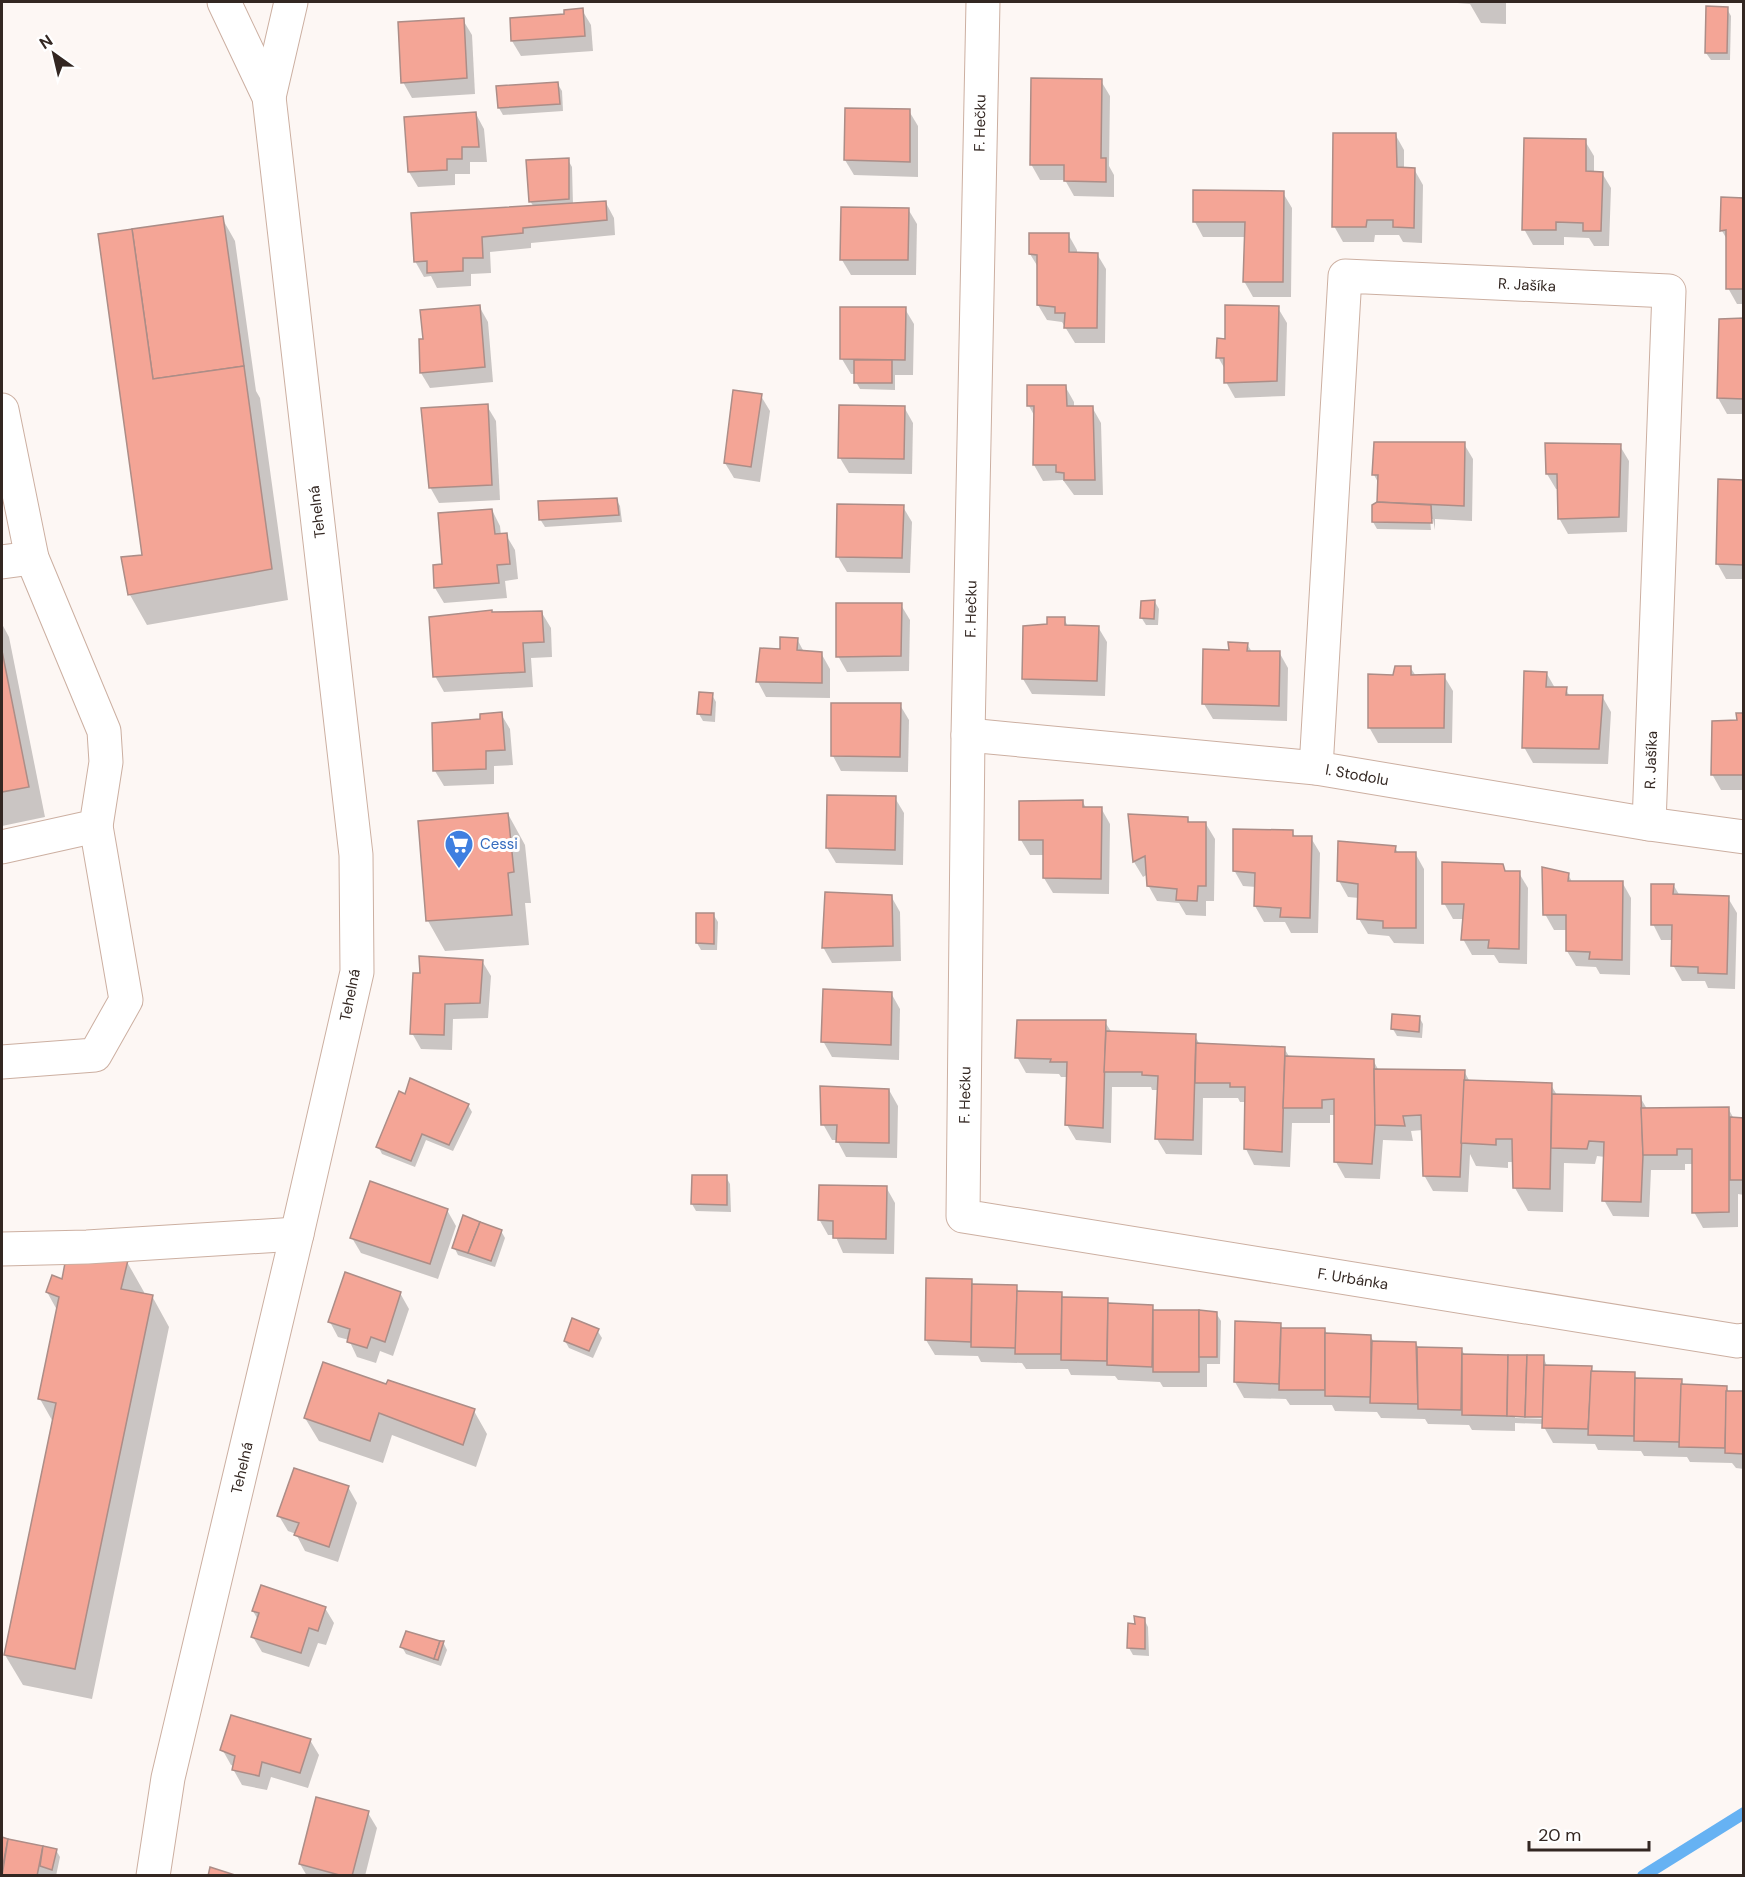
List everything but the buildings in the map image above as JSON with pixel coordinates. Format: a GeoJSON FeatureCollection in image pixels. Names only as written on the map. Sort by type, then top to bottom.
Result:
{"type":"FeatureCollection","features":[{"type":"Feature","properties":{"kind":"street","name":"Tehelná"},"geometry":{"type":"LineString","coordinates":[[153,1875],[168,1778],[357,972],[356,855],[269,97],[224,2]]}},
{"type":"Feature","properties":{"kind":"street","name":"Tehelná"},"geometry":{"type":"LineString","coordinates":[[269,97],[291,2]]}},
{"type":"Feature","properties":{"kind":"street","name":"F. Hečku"},"geometry":{"type":"LineString","coordinates":[[963,1216],[968,735],[983,2]]}},
{"type":"Feature","properties":{"kind":"street","name":"R. Jašíka"},"geometry":{"type":"LineString","coordinates":[[1316,768],[1345,276],[1669,291],[1649,824]]}},
{"type":"Feature","properties":{"kind":"street"},"geometry":{"type":"LineString","coordinates":[[2,411],[16,560],[104,731],[106,762],[96,826],[126,1000],[95,1054],[2,1062]]}},
{"type":"Feature","properties":{"kind":"street","name":"I. Stodolu"},"geometry":{"type":"LineString","coordinates":[[968,735],[1316,768],[1649,824],[1743,837]]}},
{"type":"Feature","properties":{"kind":"street"},"geometry":{"type":"LineString","coordinates":[[2,847],[96,826]]}},
{"type":"Feature","properties":{"kind":"street","name":"F. Urbánka"},"geometry":{"type":"LineString","coordinates":[[963,1216],[1737,1341],[1743,1340]]}},
{"type":"Feature","properties":{"kind":"street"},"geometry":{"type":"LineString","coordinates":[[2,1249],[297,1234]]}},
{"type":"Feature","properties":{"kind":"waterway"},"geometry":{"type":"LineString","coordinates":[[1643,1876],[1744,1813]]}},
{"type":"Feature","properties":{"kind":"place","name":"Cessi"},"geometry":{"type":"Point","coordinates":[459,870]}}]}
